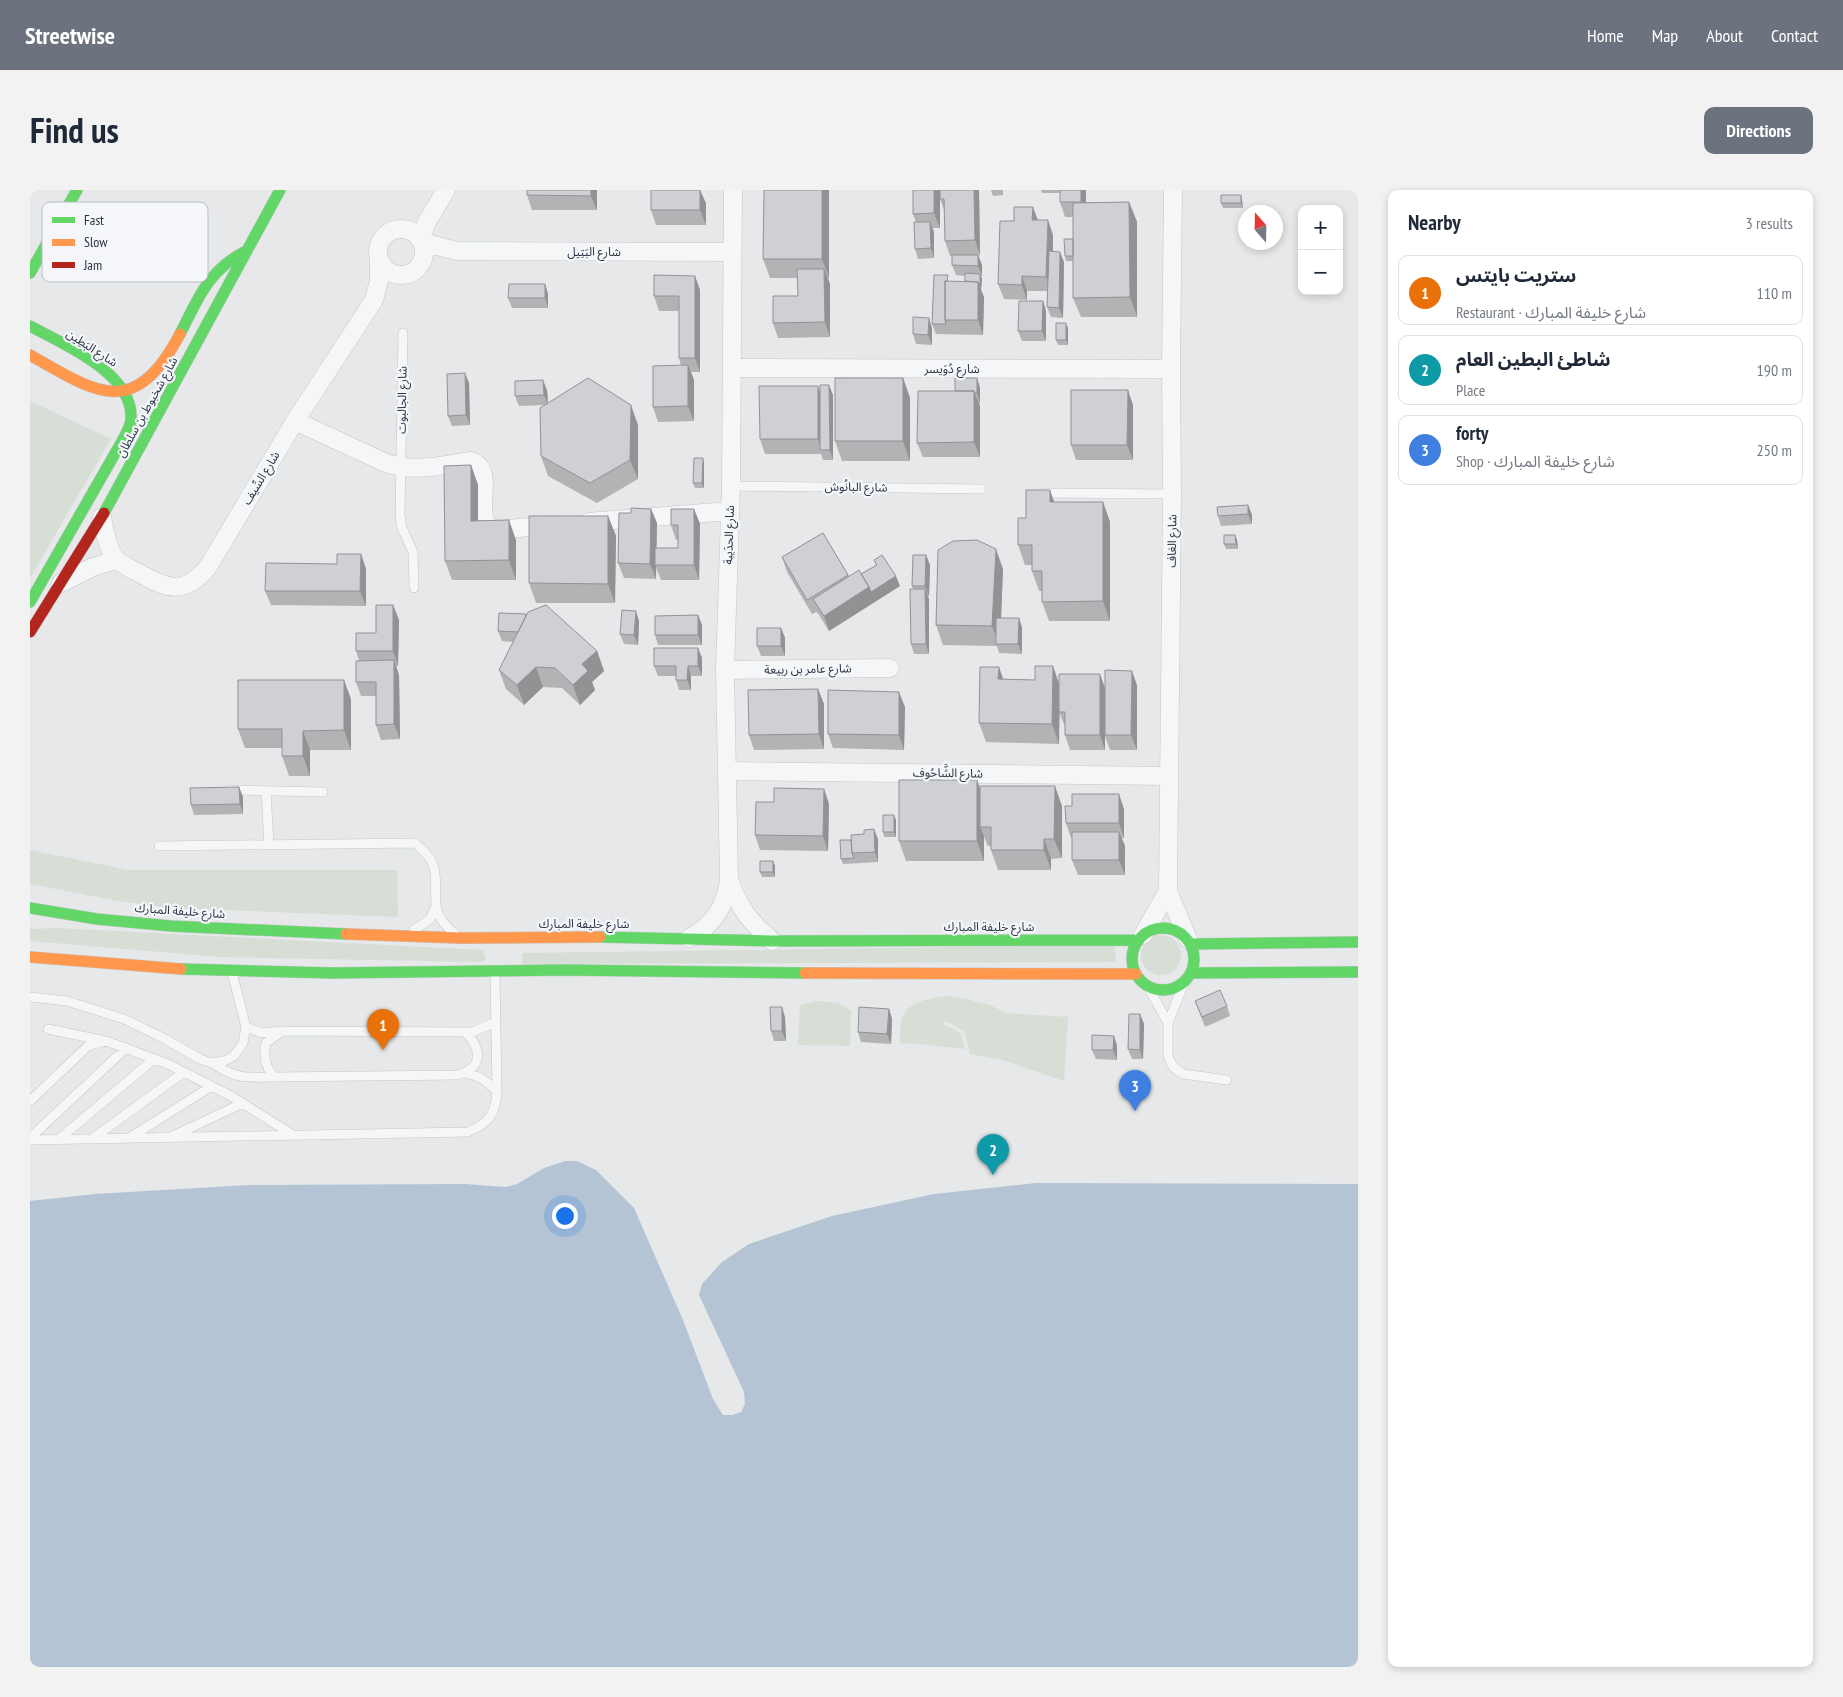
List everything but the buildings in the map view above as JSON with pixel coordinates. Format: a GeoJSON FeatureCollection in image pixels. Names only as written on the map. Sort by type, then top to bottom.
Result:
{"type":"FeatureCollection","features":[{"type":"Feature","properties":{"kind":"street"},"geometry":{"type":"LineString","coordinates":[[70,202],[77,190]]}},
{"type":"Feature","properties":{"kind":"street","name":"شارع شخبوط بن سلطان"},"geometry":{"type":"LineString","coordinates":[[30,632],[102,517],[162,411],[280,190]]}},
{"type":"Feature","properties":{"kind":"street"},"geometry":{"type":"LineString","coordinates":[[421,239],[446,190]]}},
{"type":"Feature","properties":{"kind":"street","name":"شارع الحدَيبة"},"geometry":{"type":"LineString","coordinates":[[689,938],[700,933],[718,914],[726,896],[728,880],[725,670],[731,486],[733,190]]}},
{"type":"Feature","properties":{"kind":"street","name":"شارع الغاف"},"geometry":{"type":"LineString","coordinates":[[1173,190],[1168,891],[1189,941]]}},
{"type":"Feature","properties":{"kind":"street"},"geometry":{"type":"LineString","coordinates":[[402,228],[416,233],[421,239],[424,255],[422,262],[416,270],[407,274],[394,274],[380,260],[379,245],[382,238],[395,229],[413,224],[434,212]]}},
{"type":"Feature","properties":{"kind":"street","name":"شارع البَتِيل"},"geometry":{"type":"LineString","coordinates":[[421,239],[457,251],[732,252]]}},
{"type":"Feature","properties":{"kind":"street"},"geometry":{"type":"LineString","coordinates":[[30,260],[42,250]]}},
{"type":"Feature","properties":{"kind":"street"},"geometry":{"type":"LineString","coordinates":[[30,355],[94,389],[112,393],[124,391],[144,382],[159,368],[218,269],[235,255],[247,251]]}},
{"type":"Feature","properties":{"kind":"street","name":"شارع البَتِيل"},"geometry":{"type":"LineString","coordinates":[[422,262],[457,251]]}},
{"type":"Feature","properties":{"kind":"street"},"geometry":{"type":"LineString","coordinates":[[30,273],[42,252]]}},
{"type":"Feature","properties":{"kind":"street","name":"شارع السِّيف"},"geometry":{"type":"LineString","coordinates":[[374,300],[379,281],[380,260]]}},
{"type":"Feature","properties":{"kind":"street","name":"شارع السِّيف"},"geometry":{"type":"LineString","coordinates":[[116,560],[157,584],[171,587],[186,585],[199,578],[208,567],[294,421],[374,300],[407,274]]}},
{"type":"Feature","properties":{"kind":"street","name":"شارع البَطِين"},"geometry":{"type":"LineString","coordinates":[[30,326],[106,371],[124,391]]}},
{"type":"Feature","properties":{"kind":"street","name":"شارع دُوَيسر"},"geometry":{"type":"LineString","coordinates":[[732,368],[1171,369]]}},
{"type":"Feature","properties":{"kind":"street"},"geometry":{"type":"LineString","coordinates":[[30,602],[127,431],[132,417],[128,398],[124,391]]}},
{"type":"Feature","properties":{"kind":"street"},"geometry":{"type":"LineString","coordinates":[[294,421],[401,468],[419,468],[471,461],[480,465],[483,474],[484,520],[489,527],[497,530],[730,511]]}},
{"type":"Feature","properties":{"kind":"street"},"geometry":{"type":"LineString","coordinates":[[61,583],[93,567],[116,560],[108,543],[102,517]]}},
{"type":"Feature","properties":{"kind":"street","name":"شارع عامر بن ربيعة"},"geometry":{"type":"LineString","coordinates":[[725,670],[890,668]]}},
{"type":"Feature","properties":{"kind":"street","name":"شارع الشَّاحُوف"},"geometry":{"type":"LineString","coordinates":[[727,770],[1169,776]]}},
{"type":"Feature","properties":{"kind":"street","name":"شارع الحدَيبة"},"geometry":{"type":"LineString","coordinates":[[728,880],[742,910],[753,924],[772,941]]}},
{"type":"Feature","properties":{"kind":"street","name":"شارع الغاف"},"geometry":{"type":"LineString","coordinates":[[1141,938],[1168,891]]}},
{"type":"Feature","properties":{"kind":"street","name":"شارع خليفة المبارك"},"geometry":{"type":"LineString","coordinates":[[30,908],[97,919],[171,926],[400,937],[689,938],[772,941],[1141,938]]}},
{"type":"Feature","properties":{"kind":"street"},"geometry":{"type":"LineString","coordinates":[[1171,929],[1180,932],[1189,941],[1195,957],[1194,967],[1184,983],[1175,988],[1156,990],[1146,986],[1136,974],[1132,961],[1133,951],[1141,938],[1152,930],[1171,929]]}},
{"type":"Feature","properties":{"kind":"street"},"geometry":{"type":"LineString","coordinates":[[563,970],[568,967],[575,954],[569,941],[564,938]]}},
{"type":"Feature","properties":{"kind":"street"},"geometry":{"type":"LineString","coordinates":[[1189,941],[1358,942]]}},
{"type":"Feature","properties":{"kind":"street"},"geometry":{"type":"LineString","coordinates":[[30,957],[164,968],[232,971],[389,973],[563,970],[705,973],[1136,974]]}},
{"type":"Feature","properties":{"kind":"street"},"geometry":{"type":"LineString","coordinates":[[1191,973],[1358,972]]}},
{"type":"Feature","properties":{"kind":"lane","name":"شارع الجالبوت"},"geometry":{"type":"LineString","coordinates":[[402,333],[400,516],[402,528],[413,552],[414,588]]}},
{"type":"Feature","properties":{"kind":"lane","name":"شارع البانُوش"},"geometry":{"type":"LineString","coordinates":[[731,486],[981,489]]}},
{"type":"Feature","properties":{"kind":"lane"},"geometry":{"type":"LineString","coordinates":[[1038,493],[1172,494]]}},
{"type":"Feature","properties":{"kind":"lane"},"geometry":{"type":"LineString","coordinates":[[222,790],[323,792]]}},
{"type":"Feature","properties":{"kind":"lane"},"geometry":{"type":"LineString","coordinates":[[266,791],[269,845]]}},
{"type":"Feature","properties":{"kind":"lane"},"geometry":{"type":"LineString","coordinates":[[159,846],[415,843],[426,853],[434,867],[436,908],[449,929],[461,938]]}},
{"type":"Feature","properties":{"kind":"lane"},"geometry":{"type":"LineString","coordinates":[[400,937],[421,927],[430,919],[436,908]]}},
{"type":"Feature","properties":{"kind":"lane"},"geometry":{"type":"LineString","coordinates":[[30,1139],[468,1132],[481,1126],[489,1119],[495,1108],[497,1092],[495,970]]}},
{"type":"Feature","properties":{"kind":"lane"},"geometry":{"type":"LineString","coordinates":[[212,1063],[224,1061],[234,1056],[243,1043],[246,1027],[232,971]]}},
{"type":"Feature","properties":{"kind":"lane"},"geometry":{"type":"LineString","coordinates":[[1184,983],[1168,1023],[1168,1056],[1173,1067],[1183,1074],[1227,1080]]}},
{"type":"Feature","properties":{"kind":"lane"},"geometry":{"type":"LineString","coordinates":[[1146,986],[1168,1023]]}},
{"type":"Feature","properties":{"kind":"lane"},"geometry":{"type":"LineString","coordinates":[[30,997],[67,1001],[124,1019],[200,1059],[212,1063],[227,1073],[245,1078],[457,1075],[465,1073],[474,1067],[478,1052],[473,1040],[465,1032]]}},
{"type":"Feature","properties":{"kind":"lane"},"geometry":{"type":"LineString","coordinates":[[246,1027],[262,1033],[282,1031],[472,1032],[496,1022]]}},
{"type":"Feature","properties":{"kind":"lane"},"geometry":{"type":"LineString","coordinates":[[48,1029],[106,1041],[184,1072],[243,1103],[294,1136]]}},
{"type":"Feature","properties":{"kind":"lane"},"geometry":{"type":"LineString","coordinates":[[274,1077],[268,1070],[264,1048],[266,1043],[282,1031]]}},
{"type":"Feature","properties":{"kind":"lane"},"geometry":{"type":"LineString","coordinates":[[30,1101],[89,1045],[106,1041]]}},
{"type":"Feature","properties":{"kind":"lane"},"geometry":{"type":"LineString","coordinates":[[30,1139],[126,1048]]}},
{"type":"Feature","properties":{"kind":"lane"},"geometry":{"type":"LineString","coordinates":[[58,1140],[154,1059]]}},
{"type":"Feature","properties":{"kind":"lane"},"geometry":{"type":"LineString","coordinates":[[92,1139],[184,1072]]}},
{"type":"Feature","properties":{"kind":"lane"},"geometry":{"type":"LineString","coordinates":[[465,1073],[479,1076],[489,1082],[497,1092]]}},
{"type":"Feature","properties":{"kind":"lane"},"geometry":{"type":"LineString","coordinates":[[129,1138],[212,1086]]}},
{"type":"Feature","properties":{"kind":"lane"},"geometry":{"type":"LineString","coordinates":[[168,1138],[243,1103]]}},
{"type":"Feature","properties":{"kind":"shaded area"},"geometry":{"type":"Polygon","coordinates":[[[30,401],[111,439],[30,578],[30,401]]]}},
{"type":"Feature","properties":{"kind":"shaded area"},"geometry":{"type":"Polygon","coordinates":[[[30,850],[128,870],[397,870],[398,917],[171,908],[118,901],[30,884],[30,850]]]}},
{"type":"Feature","properties":{"kind":"shaded area"},"geometry":{"type":"Polygon","coordinates":[[[57,928],[482,950],[486,958],[482,962],[220,957],[30,941],[30,929],[57,928]]]}},
{"type":"Feature","properties":{"kind":"shaded area"},"geometry":{"type":"Polygon","coordinates":[[[1165,935],[1172,938],[1178,944],[1181,955],[1180,963],[1172,972],[1165,975],[1157,975],[1150,972],[1142,963],[1141,951],[1144,944],[1153,936],[1165,935]]]}},
{"type":"Feature","properties":{"kind":"shaded area"},"geometry":{"type":"Polygon","coordinates":[[[1114,945],[1116,962],[522,964],[523,953],[1114,945]]]}},
{"type":"Feature","properties":{"kind":"shaded area"},"geometry":{"type":"Polygon","coordinates":[[[946,996],[990,1005],[1006,1013],[1068,1017],[1064,1081],[1006,1061],[970,1054],[965,1032],[948,1022],[942,1023],[961,1034],[965,1049],[920,1044],[920,1041],[919,1044],[900,1043],[901,1021],[907,1010],[916,1003],[946,996]]]}},
{"type":"Feature","properties":{"kind":"shaded area"},"geometry":{"type":"Polygon","coordinates":[[[817,1001],[838,1003],[851,1011],[850,1046],[798,1045],[800,1005],[817,1001]]]}},
{"type":"Feature","properties":{"kind":"water"},"geometry":{"type":"Polygon","coordinates":[[[565,1161],[577,1161],[596,1170],[634,1208],[683,1320],[713,1399],[723,1415],[741,1412],[745,1404],[744,1392],[699,1295],[702,1284],[722,1262],[749,1244],[832,1216],[934,1194],[1036,1183],[1358,1184],[1358,1667],[30,1667],[30,1201],[95,1194],[249,1185],[465,1184],[506,1187],[517,1184],[544,1168],[565,1161]]]}},
{"type":"Feature","properties":{"kind":"traffic: fast"},"geometry":{"type":"LineString","coordinates":[[70,202],[77,190]]}},
{"type":"Feature","properties":{"kind":"traffic: fast"},"geometry":{"type":"LineString","coordinates":[[104,513],[280,190]]}},
{"type":"Feature","properties":{"kind":"traffic: fast"},"geometry":{"type":"LineString","coordinates":[[30,273],[42,252]]}},
{"type":"Feature","properties":{"kind":"traffic: fast"},"geometry":{"type":"LineString","coordinates":[[180,334],[198,298],[212,278],[221,268],[244,252]]}},
{"type":"Feature","properties":{"kind":"traffic: fast"},"geometry":{"type":"LineString","coordinates":[[30,326],[77,351],[109,374],[121,387],[129,402],[131,418],[129,428],[121,443],[30,602]]}},
{"type":"Feature","properties":{"kind":"traffic: fast"},"geometry":{"type":"LineString","coordinates":[[30,908],[97,919],[171,926],[346,934]]}},
{"type":"Feature","properties":{"kind":"traffic: fast"},"geometry":{"type":"LineString","coordinates":[[1157,928],[1169,928],[1185,937],[1192,947],[1194,959],[1192,971],[1185,981],[1169,990],[1157,990],[1146,985],[1137,976],[1132,965],[1132,953],[1137,942],[1146,933],[1157,928]]}},
{"type":"Feature","properties":{"kind":"traffic: fast"},"geometry":{"type":"LineString","coordinates":[[600,937],[772,941],[1139,940]]}},
{"type":"Feature","properties":{"kind":"traffic: fast"},"geometry":{"type":"LineString","coordinates":[[1190,944],[1358,942]]}},
{"type":"Feature","properties":{"kind":"traffic: fast"},"geometry":{"type":"LineString","coordinates":[[181,969],[332,973],[563,970],[805,973]]}},
{"type":"Feature","properties":{"kind":"traffic: fast"},"geometry":{"type":"LineString","coordinates":[[1191,973],[1358,972]]}},
{"type":"Feature","properties":{"kind":"traffic: slow"},"geometry":{"type":"LineString","coordinates":[[30,355],[54,369],[95,388],[113,391],[130,389],[147,379],[163,361],[180,334]]}},
{"type":"Feature","properties":{"kind":"traffic: slow"},"geometry":{"type":"LineString","coordinates":[[346,934],[461,938],[600,937]]}},
{"type":"Feature","properties":{"kind":"traffic: slow"},"geometry":{"type":"LineString","coordinates":[[30,957],[181,969]]}},
{"type":"Feature","properties":{"kind":"traffic: slow"},"geometry":{"type":"LineString","coordinates":[[805,973],[1136,974]]}},
{"type":"Feature","properties":{"kind":"traffic: jam"},"geometry":{"type":"LineString","coordinates":[[30,632],[104,513]]}},
{"type":"Feature","properties":{"kind":"place","name":"ستريت بايتس"},"geometry":{"type":"Point","coordinates":[383,1050]}},
{"type":"Feature","properties":{"kind":"place","name":"forty"},"geometry":{"type":"Point","coordinates":[1135,1111]}},
{"type":"Feature","properties":{"kind":"place","name":"شاطئ البطين العام"},"geometry":{"type":"Point","coordinates":[993,1175]}}]}
